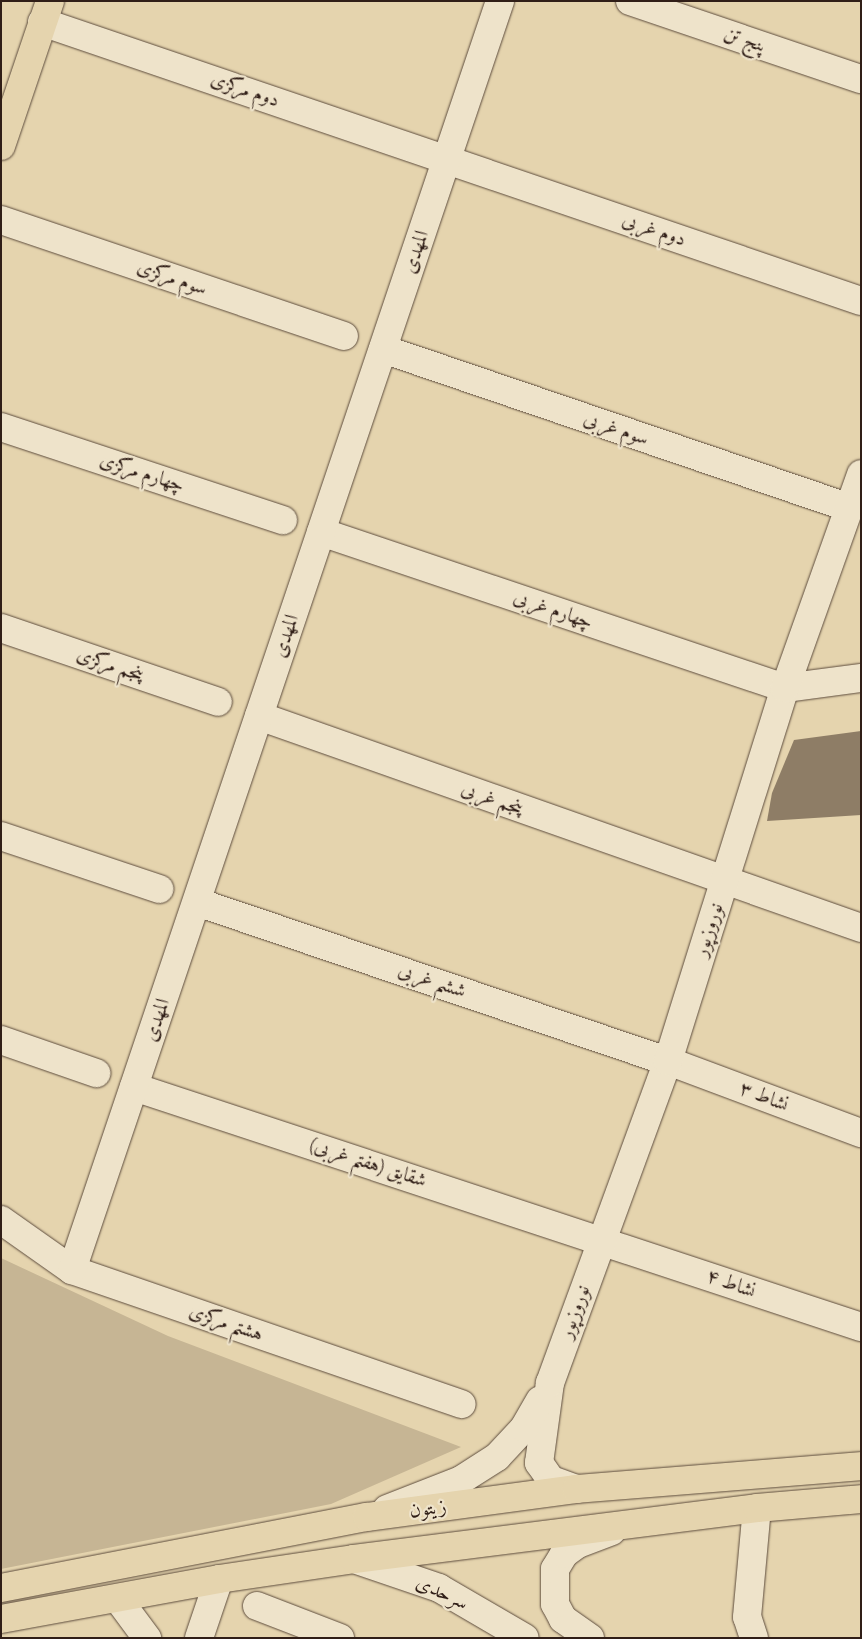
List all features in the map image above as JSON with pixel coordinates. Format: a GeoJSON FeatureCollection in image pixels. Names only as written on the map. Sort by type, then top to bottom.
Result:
{"type":"FeatureCollection","features":[{"type":"Feature","properties":{"kind":"main road"},"geometry":{"type":"LineString","coordinates":[[1,146],[46,12]]}},
{"type":"Feature","properties":{"kind":"main road","name":"زیتون"},"geometry":{"type":"LineString","coordinates":[[1,1588],[367,1517],[576,1489],[861,1466]]}},
{"type":"Feature","properties":{"kind":"main road","name":"زیتون"},"geometry":{"type":"LineString","coordinates":[[1,1619],[118,1599],[219,1578],[354,1559],[624,1527],[757,1508],[861,1499]]}},
{"type":"Feature","properties":{"kind":"street","name":"المهدی"},"geometry":{"type":"LineString","coordinates":[[72,1270],[500,1]]}},
{"type":"Feature","properties":{"kind":"street","name":"پنج تن"},"geometry":{"type":"LineString","coordinates":[[630,1],[861,79]]}},
{"type":"Feature","properties":{"kind":"street","name":"دوم مرکزی"},"geometry":{"type":"LineString","coordinates":[[46,12],[447,158]]}},
{"type":"Feature","properties":{"kind":"street","name":"دوم غربی"},"geometry":{"type":"LineString","coordinates":[[447,158],[861,301]]}},
{"type":"Feature","properties":{"kind":"street","name":"سوم مرکزی"},"geometry":{"type":"LineString","coordinates":[[1,220],[344,336]]}},
{"type":"Feature","properties":{"kind":"street","name":"سوم غربی"},"geometry":{"type":"LineString","coordinates":[[383,350],[849,508]]}},
{"type":"Feature","properties":{"kind":"street","name":"چهارم مرکزی"},"geometry":{"type":"LineString","coordinates":[[1,427],[283,520]]}},
{"type":"Feature","properties":{"kind":"street","name":"نوروزپور"},"geometry":{"type":"LineString","coordinates":[[367,1517],[461,1480],[496,1456],[524,1428],[550,1383],[668,1061],[785,688],[861,474]]}},
{"type":"Feature","properties":{"kind":"street","name":"چهارم غربی"},"geometry":{"type":"LineString","coordinates":[[321,532],[785,688]]}},
{"type":"Feature","properties":{"kind":"street","name":"پنجم مرکزی"},"geometry":{"type":"LineString","coordinates":[[1,628],[218,702]]}},
{"type":"Feature","properties":{"kind":"street"},"geometry":{"type":"LineString","coordinates":[[785,688],[861,678]]}},
{"type":"Feature","properties":{"kind":"street","name":"پنجم غربی"},"geometry":{"type":"LineString","coordinates":[[260,716],[861,928]]}},
{"type":"Feature","properties":{"kind":"street"},"geometry":{"type":"LineString","coordinates":[[1,836],[159,889]]}},
{"type":"Feature","properties":{"kind":"street","name":"ششم غربی"},"geometry":{"type":"LineString","coordinates":[[197,902],[668,1061]]}},
{"type":"Feature","properties":{"kind":"street"},"geometry":{"type":"LineString","coordinates":[[1,1040],[96,1074]]}},
{"type":"Feature","properties":{"kind":"street","name":"نشاط ۳"},"geometry":{"type":"LineString","coordinates":[[668,1061],[861,1133]]}},
{"type":"Feature","properties":{"kind":"street","name":"شقایق (هفتم غربی)"},"geometry":{"type":"LineString","coordinates":[[134,1087],[601,1240]]}},
{"type":"Feature","properties":{"kind":"street","name":"هشتم مرکزی"},"geometry":{"type":"LineString","coordinates":[[1,1220],[72,1270],[462,1404]]}},
{"type":"Feature","properties":{"kind":"street","name":"نشاط ۴"},"geometry":{"type":"LineString","coordinates":[[601,1240],[861,1327]]}},
{"type":"Feature","properties":{"kind":"street","name":"نوروزپور"},"geometry":{"type":"LineString","coordinates":[[550,1383],[539,1463],[551,1480],[576,1489]]}},
{"type":"Feature","properties":{"kind":"street"},"geometry":{"type":"LineString","coordinates":[[754,1638],[748,1617],[757,1508]]}},
{"type":"Feature","properties":{"kind":"street"},"geometry":{"type":"LineString","coordinates":[[590,1638],[563,1619],[555,1604],[555,1569],[564,1554],[578,1544],[624,1527]]}},
{"type":"Feature","properties":{"kind":"street","name":"سرحدی"},"geometry":{"type":"LineString","coordinates":[[354,1559],[439,1588],[525,1638]]}},
{"type":"Feature","properties":{"kind":"street"},"geometry":{"type":"LineString","coordinates":[[200,1638],[219,1578]]}},
{"type":"Feature","properties":{"kind":"street"},"geometry":{"type":"LineString","coordinates":[[118,1599],[147,1638]]}},
{"type":"Feature","properties":{"kind":"street"},"geometry":{"type":"LineString","coordinates":[[257,1606],[340,1638]]}},
{"type":"Feature","properties":{"kind":"shaded area"},"geometry":{"type":"Polygon","coordinates":[[[1,1258],[168,1336],[461,1447],[331,1504],[1,1569],[1,1258]]]}},
{"type":"Feature","properties":{"kind":"building"},"geometry":{"type":"Polygon","coordinates":[[[861,731],[861,815],[767,821],[772,793],[794,740],[861,731]]]}}]}
